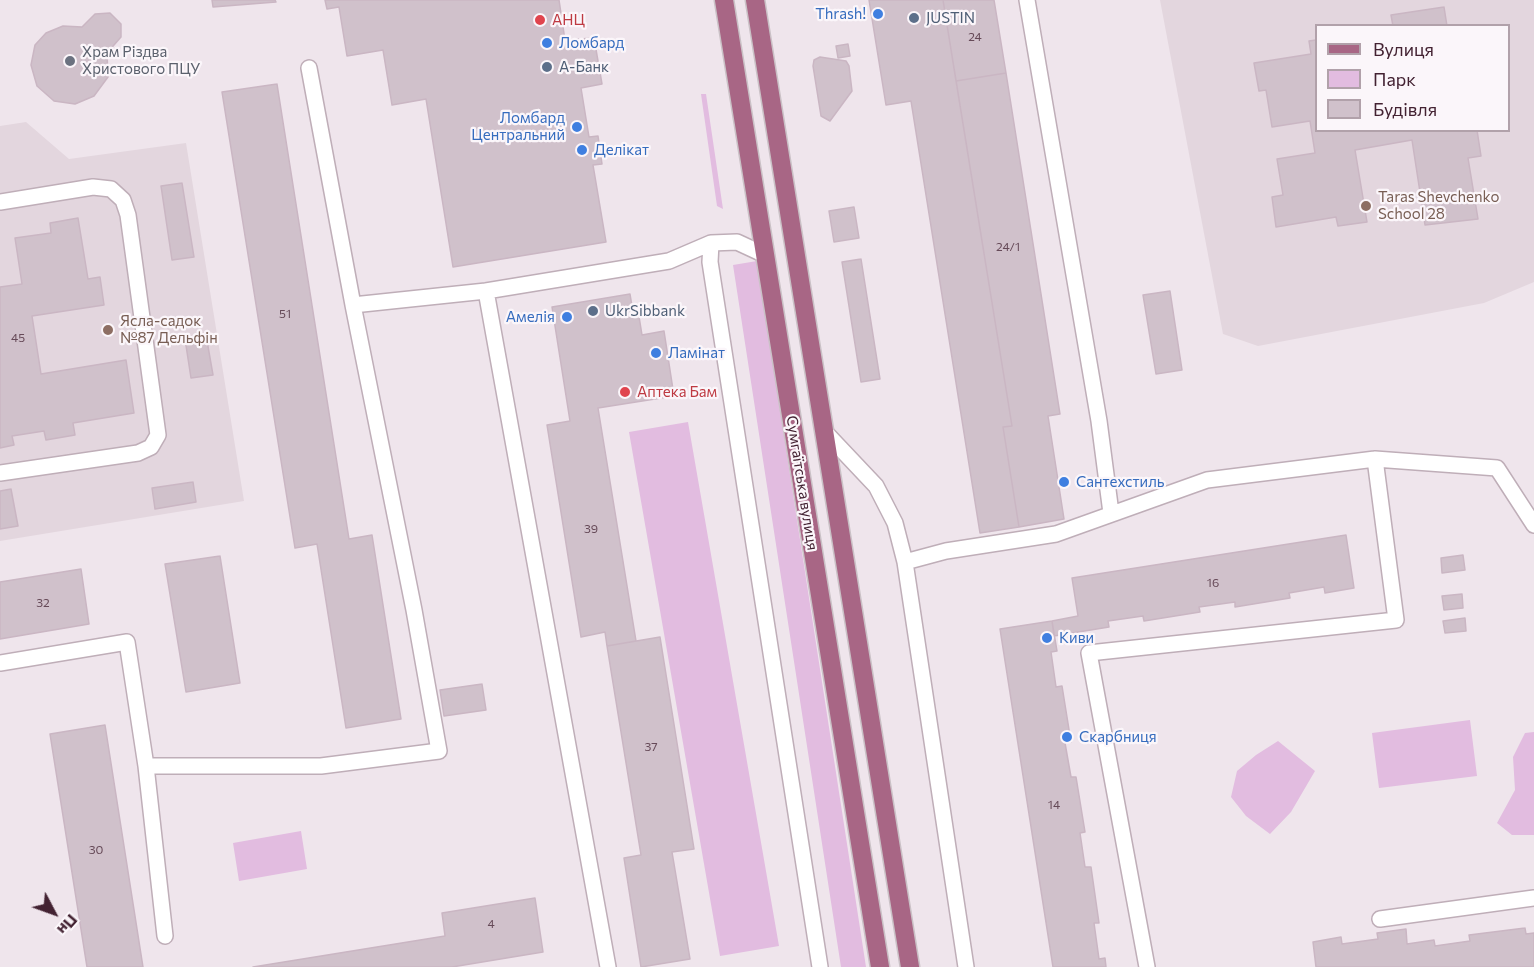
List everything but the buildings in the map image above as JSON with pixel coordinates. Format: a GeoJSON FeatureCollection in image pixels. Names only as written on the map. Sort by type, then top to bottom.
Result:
{"type":"FeatureCollection","features":[{"type":"Feature","properties":{"kind":"main road","name":"Сумгаїтська вулиця"},"geometry":{"type":"LineString","coordinates":[[724,0],[880,967]]}},
{"type":"Feature","properties":{"kind":"main road","name":"Сумгаїтська вулиця"},"geometry":{"type":"LineString","coordinates":[[755,0],[910,967]]}},
{"type":"Feature","properties":{"kind":"lane"},"geometry":{"type":"LineString","coordinates":[[1027,0],[1099,421],[1111,513]]}},
{"type":"Feature","properties":{"kind":"lane"},"geometry":{"type":"LineString","coordinates":[[146,766],[321,766],[439,751],[414,610],[352,305],[309,68]]}},
{"type":"Feature","properties":{"kind":"lane"},"geometry":{"type":"LineString","coordinates":[[0,202],[93,188],[111,189],[123,200],[128,215],[158,435],[151,447],[138,453],[0,473]]}},
{"type":"Feature","properties":{"kind":"lane"},"geometry":{"type":"LineString","coordinates":[[352,305],[486,291],[669,261],[711,243],[737,242],[765,255]]}},
{"type":"Feature","properties":{"kind":"lane"},"geometry":{"type":"LineString","coordinates":[[711,243],[710,262],[820,967]]}},
{"type":"Feature","properties":{"kind":"lane"},"geometry":{"type":"LineString","coordinates":[[486,291],[608,967]]}},
{"type":"Feature","properties":{"kind":"lane"},"geometry":{"type":"LineString","coordinates":[[824,431],[876,486],[895,523],[905,562],[966,967]]}},
{"type":"Feature","properties":{"kind":"lane"},"geometry":{"type":"LineString","coordinates":[[905,562],[946,551],[1056,534],[1207,480],[1375,459],[1497,468],[1534,525]]}},
{"type":"Feature","properties":{"kind":"lane"},"geometry":{"type":"LineString","coordinates":[[1147,967],[1089,653],[1396,620],[1375,459]]}},
{"type":"Feature","properties":{"kind":"lane"},"geometry":{"type":"LineString","coordinates":[[0,663],[127,642],[146,766],[165,936]]}},
{"type":"Feature","properties":{"kind":"lane"},"geometry":{"type":"LineString","coordinates":[[1380,920],[1534,898]]}},
{"type":"Feature","properties":{"kind":"shaded area","name":"Taras Shevchenko School 28"},"geometry":{"type":"Polygon","coordinates":[[[1160,0],[1534,0],[1534,282],[1484,303],[1258,346],[1223,334],[1160,0]]]}},
{"type":"Feature","properties":{"kind":"shaded area","name":"Ясла-садок №87 Дельфін"},"geometry":{"type":"Polygon","coordinates":[[[26,122],[69,159],[186,143],[244,501],[0,541],[0,126],[26,122]]]}},
{"type":"Feature","properties":{"kind":"green space"},"geometry":{"type":"Polygon","coordinates":[[[701,94],[706,94],[723,209],[717,206],[701,94]]]}},
{"type":"Feature","properties":{"kind":"green space"},"geometry":{"type":"Polygon","coordinates":[[[757,261],[866,967],[841,967],[733,265],[757,261]]]}},
{"type":"Feature","properties":{"kind":"green space"},"geometry":{"type":"Polygon","coordinates":[[[688,422],[779,946],[720,956],[629,432],[688,422]]]}},
{"type":"Feature","properties":{"kind":"green space"},"geometry":{"type":"Polygon","coordinates":[[[1470,720],[1477,776],[1379,788],[1372,733],[1470,720]]]}},
{"type":"Feature","properties":{"kind":"green space"},"geometry":{"type":"Polygon","coordinates":[[[1534,732],[1534,835],[1512,835],[1497,823],[1515,790],[1513,757],[1525,733],[1534,732]]]}},
{"type":"Feature","properties":{"kind":"green space"},"geometry":{"type":"Polygon","coordinates":[[[1278,741],[1315,771],[1291,812],[1270,834],[1246,816],[1231,797],[1237,771],[1278,741]]]}},
{"type":"Feature","properties":{"kind":"green space"},"geometry":{"type":"Polygon","coordinates":[[[301,831],[307,869],[239,881],[233,843],[301,831]]]}},
{"type":"Feature","properties":{"kind":"place","name":"Thrash!"},"geometry":{"type":"Point","coordinates":[878,14]}},
{"type":"Feature","properties":{"kind":"place","name":"JUSTIN"},"geometry":{"type":"Point","coordinates":[914,18]}},
{"type":"Feature","properties":{"kind":"place","name":"АНЦ"},"geometry":{"type":"Point","coordinates":[540,20]}},
{"type":"Feature","properties":{"kind":"place","name":"Ломбард"},"geometry":{"type":"Point","coordinates":[547,43]}},
{"type":"Feature","properties":{"kind":"place","name":"Храм Різдва Христового ПЦУ"},"geometry":{"type":"Point","coordinates":[70,61]}},
{"type":"Feature","properties":{"kind":"place","name":"А-Банк"},"geometry":{"type":"Point","coordinates":[547,67]}},
{"type":"Feature","properties":{"kind":"place","name":"Ломбард Центральний"},"geometry":{"type":"Point","coordinates":[577,127]}},
{"type":"Feature","properties":{"kind":"place","name":"Делікат"},"geometry":{"type":"Point","coordinates":[582,150]}},
{"type":"Feature","properties":{"kind":"place","name":"Taras Shevchenko School 28"},"geometry":{"type":"Point","coordinates":[1366,206]}},
{"type":"Feature","properties":{"kind":"place","name":"UkrSibbank"},"geometry":{"type":"Point","coordinates":[593,311]}},
{"type":"Feature","properties":{"kind":"place","name":"Амелія"},"geometry":{"type":"Point","coordinates":[567,317]}},
{"type":"Feature","properties":{"kind":"place","name":"Ясла-садок №87 Дельфін"},"geometry":{"type":"Point","coordinates":[108,330]}},
{"type":"Feature","properties":{"kind":"place","name":"Ламінат"},"geometry":{"type":"Point","coordinates":[656,353]}},
{"type":"Feature","properties":{"kind":"place","name":"Аптека Бам"},"geometry":{"type":"Point","coordinates":[625,392]}},
{"type":"Feature","properties":{"kind":"place","name":"Сантехстиль"},"geometry":{"type":"Point","coordinates":[1064,482]}},
{"type":"Feature","properties":{"kind":"place","name":"Киви"},"geometry":{"type":"Point","coordinates":[1047,638]}},
{"type":"Feature","properties":{"kind":"place","name":"Скарбниця"},"geometry":{"type":"Point","coordinates":[1067,737]}}]}
